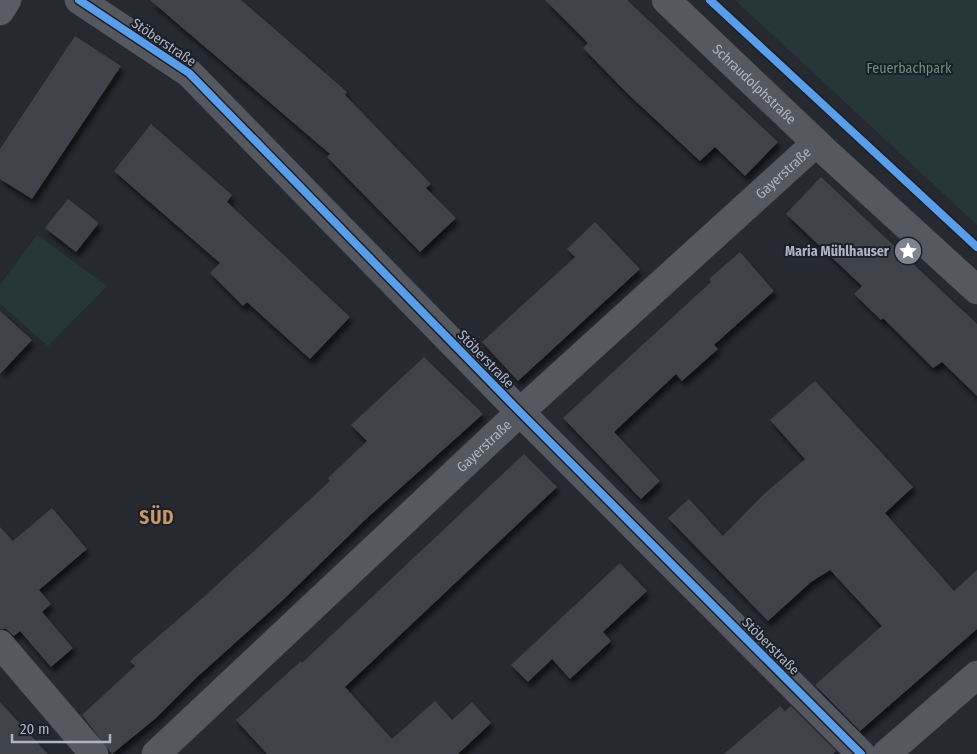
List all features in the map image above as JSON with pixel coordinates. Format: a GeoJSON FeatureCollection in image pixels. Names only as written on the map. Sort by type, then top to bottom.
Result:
{"type":"FeatureCollection","features":[{"type":"Feature","properties":{"kind":"street"},"geometry":{"type":"LineString","coordinates":[[0,11],[8,0]]}},
{"type":"Feature","properties":{"kind":"street","name":"Stöberstraße"},"geometry":{"type":"LineString","coordinates":[[78,0],[189,73],[520,412],[861,754]]}},
{"type":"Feature","properties":{"kind":"street","name":"Schraudolphstraße"},"geometry":{"type":"LineString","coordinates":[[666,0],[816,143],[977,290]]}},
{"type":"Feature","properties":{"kind":"street","name":"Gayerstraße"},"geometry":{"type":"LineString","coordinates":[[156,754],[520,412],[816,143]]}},
{"type":"Feature","properties":{"kind":"street"},"geometry":{"type":"LineString","coordinates":[[0,644],[94,754]]}},
{"type":"Feature","properties":{"kind":"street"},"geometry":{"type":"LineString","coordinates":[[886,754],[977,675]]}},
{"type":"Feature","properties":{"kind":"green space","name":"Feuerbachpark"},"geometry":{"type":"Polygon","coordinates":[[[735,0],[977,0],[977,225],[735,0]]]}},
{"type":"Feature","properties":{"kind":"green space"},"geometry":{"type":"Polygon","coordinates":[[[37,235],[107,286],[48,346],[0,304],[0,285],[37,235]]]}},
{"type":"Feature","properties":{"kind":"building"},"geometry":{"type":"Polygon","coordinates":[[[150,0],[241,0],[347,92],[345,95],[431,184],[426,188],[456,218],[420,252],[327,157],[330,154],[150,0]]]}},
{"type":"Feature","properties":{"kind":"building"},"geometry":{"type":"Polygon","coordinates":[[[545,0],[627,0],[778,142],[745,176],[715,147],[700,161],[630,96],[583,48],[588,43],[545,0]]]}},
{"type":"Feature","properties":{"kind":"building"},"geometry":{"type":"Polygon","coordinates":[[[75,36],[121,66],[32,199],[0,179],[0,149],[75,36]]]}},
{"type":"Feature","properties":{"kind":"building"},"geometry":{"type":"Polygon","coordinates":[[[151,124],[232,195],[227,202],[350,317],[310,359],[247,302],[243,306],[210,273],[220,263],[114,171],[151,124]]]}},
{"type":"Feature","properties":{"kind":"building"},"geometry":{"type":"Polygon","coordinates":[[[821,177],[977,324],[977,396],[942,362],[933,368],[883,318],[881,320],[854,294],[862,286],[786,214],[821,177]]]}},
{"type":"Feature","properties":{"kind":"building"},"geometry":{"type":"Polygon","coordinates":[[[68,199],[99,223],[76,252],[45,228],[68,199]]]}},
{"type":"Feature","properties":{"kind":"building"},"geometry":{"type":"Polygon","coordinates":[[[595,222],[640,269],[518,381],[482,342],[575,257],[567,249],[595,222]]]}},
{"type":"Feature","properties":{"kind":"building"},"geometry":{"type":"Polygon","coordinates":[[[740,252],[774,291],[714,345],[718,349],[682,381],[676,374],[614,432],[660,481],[641,499],[563,418],[711,282],[709,279],[740,252]]]}},
{"type":"Feature","properties":{"kind":"building"},"geometry":{"type":"Polygon","coordinates":[[[0,311],[32,340],[0,374],[0,311]]]}},
{"type":"Feature","properties":{"kind":"building"},"geometry":{"type":"Polygon","coordinates":[[[424,357],[483,414],[367,518],[284,599],[196,678],[156,718],[112,754],[82,715],[135,666],[130,661],[205,596],[330,481],[328,478],[367,441],[351,425],[424,357]]]}},
{"type":"Feature","properties":{"kind":"building"},"geometry":{"type":"Polygon","coordinates":[[[815,381],[913,487],[885,513],[954,591],[977,570],[977,629],[860,731],[815,685],[882,626],[830,570],[811,582],[768,621],[668,518],[689,499],[723,536],[763,495],[805,459],[770,420],[815,381]]]}},
{"type":"Feature","properties":{"kind":"building"},"geometry":{"type":"Polygon","coordinates":[[[524,454],[557,487],[345,687],[392,739],[435,701],[452,720],[472,702],[491,723],[458,754],[267,754],[236,720],[301,661],[302,663],[524,454]]]}},
{"type":"Feature","properties":{"kind":"building"},"geometry":{"type":"Polygon","coordinates":[[[52,508],[87,549],[39,590],[51,604],[42,612],[73,648],[51,667],[20,631],[14,636],[6,629],[0,629],[0,527],[13,541],[52,508]]]}},
{"type":"Feature","properties":{"kind":"building"},"geometry":{"type":"Polygon","coordinates":[[[620,563],[647,591],[603,632],[611,641],[570,679],[552,659],[528,682],[511,665],[620,563]]]}},
{"type":"Feature","properties":{"kind":"building"},"geometry":{"type":"Polygon","coordinates":[[[0,702],[48,754],[0,754],[0,702]]]}},
{"type":"Feature","properties":{"kind":"building"},"geometry":{"type":"Polygon","coordinates":[[[780,706],[785,711],[791,706],[836,751],[833,754],[724,754],[780,706]]]}},
{"type":"Feature","properties":{"kind":"cycle path"},"geometry":{"type":"LineString","coordinates":[[79,0],[189,73],[520,412],[861,754]]}},
{"type":"Feature","properties":{"kind":"cycle path"},"geometry":{"type":"LineString","coordinates":[[710,0],[977,247]]}},
{"type":"Feature","properties":{"kind":"place","name":"Maria Mühlhauser"},"geometry":{"type":"Point","coordinates":[908,251]}},
{"type":"Feature","properties":{"kind":"district","name":"SÜD"},"geometry":{"type":"Point","coordinates":[157,517]}}]}
